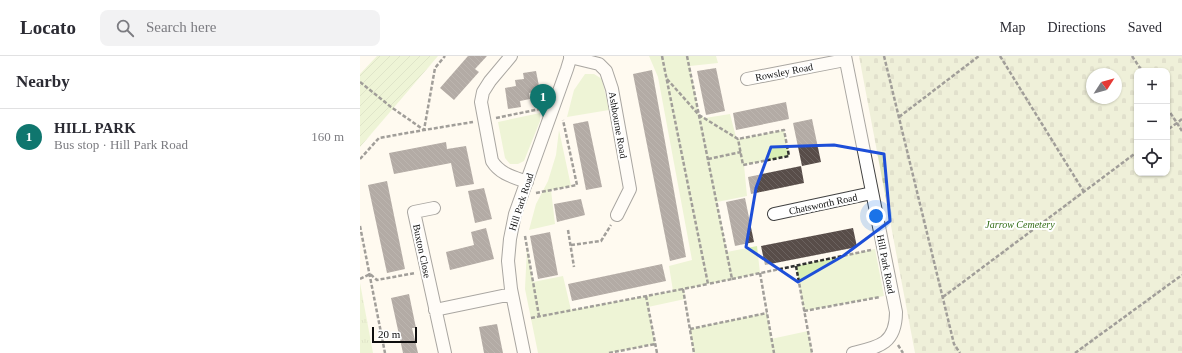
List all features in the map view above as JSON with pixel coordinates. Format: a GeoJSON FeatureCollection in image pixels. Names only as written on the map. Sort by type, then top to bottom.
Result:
{"type":"FeatureCollection","features":[{"type":"Feature","properties":{"kind":"street"},"geometry":{"type":"LineString","coordinates":[[511,56],[490,81],[481,102],[492,161],[496,168],[503,173],[527,182]]}},
{"type":"Feature","properties":{"kind":"street","name":"Hill Park Road"},"geometry":{"type":"LineString","coordinates":[[524,353],[512,294],[508,261],[510,240],[515,214],[567,69],[570,56]]}},
{"type":"Feature","properties":{"kind":"street","name":"Ashbourne Road"},"geometry":{"type":"LineString","coordinates":[[570,56],[599,64],[606,71],[612,89],[630,189],[617,215]]}},
{"type":"Feature","properties":{"kind":"street","name":"Hill Park Road"},"geometry":{"type":"LineString","coordinates":[[845,58],[896,312],[896,323],[892,333],[886,341],[878,346],[853,353]]}},
{"type":"Feature","properties":{"kind":"street","name":"Rowsley Road"},"geometry":{"type":"LineString","coordinates":[[747,79],[845,58]]}},
{"type":"Feature","properties":{"kind":"street","name":"Chatsworth Road"},"geometry":{"type":"LineString","coordinates":[[774,214],[872,193]]}},
{"type":"Feature","properties":{"kind":"street","name":"Buxton Close"},"geometry":{"type":"LineString","coordinates":[[434,208],[414,212],[445,353]]}},
{"type":"Feature","properties":{"kind":"street"},"geometry":{"type":"LineString","coordinates":[[436,310],[512,294]]}},
{"type":"Feature","properties":{"kind":"path"},"geometry":{"type":"LineString","coordinates":[[424,130],[435,68],[445,56]]}},
{"type":"Feature","properties":{"kind":"path"},"geometry":{"type":"LineString","coordinates":[[662,56],[708,284]]}},
{"type":"Feature","properties":{"kind":"path"},"geometry":{"type":"LineString","coordinates":[[688,56],[732,279]]}},
{"type":"Feature","properties":{"kind":"path"},"geometry":{"type":"LineString","coordinates":[[884,56],[954,344],[960,353]]}},
{"type":"Feature","properties":{"kind":"path"},"geometry":{"type":"LineString","coordinates":[[899,117],[979,56]]}},
{"type":"Feature","properties":{"kind":"path"},"geometry":{"type":"LineString","coordinates":[[1000,56],[1084,192]]}},
{"type":"Feature","properties":{"kind":"path"},"geometry":{"type":"LineString","coordinates":[[1132,56],[1140,68]]}},
{"type":"Feature","properties":{"kind":"path"},"geometry":{"type":"LineString","coordinates":[[667,79],[699,115],[738,139],[784,130],[789,156],[743,165],[738,139]]}},
{"type":"Feature","properties":{"kind":"path"},"geometry":{"type":"LineString","coordinates":[[360,82],[391,107],[424,130]]}},
{"type":"Feature","properties":{"kind":"path"},"geometry":{"type":"LineString","coordinates":[[360,159],[379,138],[554,106]]}},
{"type":"Feature","properties":{"kind":"path"},"geometry":{"type":"LineString","coordinates":[[1170,112],[1182,131]]}},
{"type":"Feature","properties":{"kind":"path"},"geometry":{"type":"LineString","coordinates":[[522,196],[577,184],[562,118]]}},
{"type":"Feature","properties":{"kind":"path"},"geometry":{"type":"LineString","coordinates":[[1170,128],[1182,119]]}},
{"type":"Feature","properties":{"kind":"path"},"geometry":{"type":"LineString","coordinates":[[708,159],[741,152]]}},
{"type":"Feature","properties":{"kind":"path"},"geometry":{"type":"LineString","coordinates":[[943,297],[1134,154]]}},
{"type":"Feature","properties":{"kind":"path"},"geometry":{"type":"LineString","coordinates":[[571,245],[601,241],[617,215]]}},
{"type":"Feature","properties":{"kind":"path"},"geometry":{"type":"LineString","coordinates":[[360,226],[385,353]]}},
{"type":"Feature","properties":{"kind":"path"},"geometry":{"type":"LineString","coordinates":[[568,230],[574,267]]}},
{"type":"Feature","properties":{"kind":"path"},"geometry":{"type":"LineString","coordinates":[[524,234],[540,316]]}},
{"type":"Feature","properties":{"kind":"path"},"geometry":{"type":"LineString","coordinates":[[518,320],[683,289],[883,248]]}},
{"type":"Feature","properties":{"kind":"path"},"geometry":{"type":"LineString","coordinates":[[796,266],[812,353]]}},
{"type":"Feature","properties":{"kind":"path"},"geometry":{"type":"LineString","coordinates":[[370,274],[377,280],[427,270]]}},
{"type":"Feature","properties":{"kind":"path"},"geometry":{"type":"LineString","coordinates":[[760,273],[774,353]]}},
{"type":"Feature","properties":{"kind":"path"},"geometry":{"type":"LineString","coordinates":[[360,280],[370,274]]}},
{"type":"Feature","properties":{"kind":"path"},"geometry":{"type":"LineString","coordinates":[[1075,353],[1182,275]]}},
{"type":"Feature","properties":{"kind":"path"},"geometry":{"type":"LineString","coordinates":[[683,289],[694,353]]}},
{"type":"Feature","properties":{"kind":"path"},"geometry":{"type":"LineString","coordinates":[[804,311],[892,295]]}},
{"type":"Feature","properties":{"kind":"path"},"geometry":{"type":"LineString","coordinates":[[646,296],[657,353]]}},
{"type":"Feature","properties":{"kind":"path"},"geometry":{"type":"LineString","coordinates":[[690,329],[767,313]]}},
{"type":"Feature","properties":{"kind":"path"},"geometry":{"type":"LineString","coordinates":[[609,353],[656,344]]}},
{"type":"Feature","properties":{"kind":"highlighted area"},"geometry":{"type":"Polygon","coordinates":[[[834,145],[884,154],[890,221],[843,256],[798,282],[746,247],[756,188],[771,147],[834,145]]]}},
{"type":"Feature","properties":{"kind":"green space"},"geometry":{"type":"Polygon","coordinates":[[[377,56],[438,56],[360,147],[360,74],[377,56]]]}},
{"type":"Feature","properties":{"kind":"green space"},"geometry":{"type":"Polygon","coordinates":[[[649,56],[716,56],[718,63],[690,66],[699,115],[705,118],[730,114],[736,137],[739,139],[784,130],[789,156],[744,165],[747,196],[717,202],[727,252],[757,246],[760,273],[684,289],[685,299],[648,307],[655,344],[609,353],[538,353],[525,289],[527,248],[533,282],[563,276],[571,310],[673,291],[669,266],[692,260],[658,77],[649,56]]]}},
{"type":"Feature","properties":{"kind":"green space","name":"Jarrow Cemetery"},"geometry":{"type":"Polygon","coordinates":[[[859,56],[1182,56],[1182,353],[915,353],[859,56]]]}},
{"type":"Feature","properties":{"kind":"green space"},"geometry":{"type":"Polygon","coordinates":[[[585,74],[594,74],[602,79],[609,110],[567,117],[574,90],[585,74]]]}},
{"type":"Feature","properties":{"kind":"green space"},"geometry":{"type":"Polygon","coordinates":[[[540,113],[540,121],[524,161],[518,164],[510,164],[505,158],[498,122],[540,113]]]}},
{"type":"Feature","properties":{"kind":"green space"},"geometry":{"type":"Polygon","coordinates":[[[559,130],[571,186],[551,190],[555,224],[529,230],[536,204],[548,181],[556,155],[559,130]]]}},
{"type":"Feature","properties":{"kind":"green space"},"geometry":{"type":"Polygon","coordinates":[[[875,249],[884,296],[804,311],[796,266],[875,249]]]}},
{"type":"Feature","properties":{"kind":"green space"},"geometry":{"type":"Polygon","coordinates":[[[360,283],[373,353],[360,353],[360,283]]]}},
{"type":"Feature","properties":{"kind":"green space"},"geometry":{"type":"Polygon","coordinates":[[[767,313],[771,339],[808,331],[812,353],[694,353],[690,329],[767,313]]]}},
{"type":"Feature","properties":{"kind":"building"},"geometry":{"type":"Polygon","coordinates":[[[468,56],[487,56],[475,69],[479,72],[454,100],[440,88],[468,56]]]}},
{"type":"Feature","properties":{"kind":"building"},"geometry":{"type":"Polygon","coordinates":[[[716,68],[725,111],[706,115],[697,71],[716,68]]]}},
{"type":"Feature","properties":{"kind":"building"},"geometry":{"type":"Polygon","coordinates":[[[652,70],[686,257],[670,261],[633,74],[652,70]]]}},
{"type":"Feature","properties":{"kind":"building"},"geometry":{"type":"Polygon","coordinates":[[[536,71],[540,91],[529,93],[530,99],[520,101],[521,107],[508,109],[505,88],[516,86],[515,80],[524,79],[523,73],[536,71]]]}},
{"type":"Feature","properties":{"kind":"building"},"geometry":{"type":"Polygon","coordinates":[[[786,102],[789,119],[736,130],[733,113],[786,102]]]}},
{"type":"Feature","properties":{"kind":"building"},"geometry":{"type":"Polygon","coordinates":[[[812,119],[821,162],[802,166],[793,123],[812,119]]]}},
{"type":"Feature","properties":{"kind":"building"},"geometry":{"type":"Polygon","coordinates":[[[588,121],[602,187],[586,190],[573,124],[588,121]]]}},
{"type":"Feature","properties":{"kind":"building"},"geometry":{"type":"Polygon","coordinates":[[[446,142],[447,149],[466,146],[474,184],[456,187],[451,163],[394,174],[389,153],[446,142]]]}},
{"type":"Feature","properties":{"kind":"building"},"geometry":{"type":"Polygon","coordinates":[[[801,166],[804,183],[751,194],[748,177],[801,166]]]}},
{"type":"Feature","properties":{"kind":"building"},"geometry":{"type":"Polygon","coordinates":[[[387,181],[405,269],[387,273],[368,185],[387,181]]]}},
{"type":"Feature","properties":{"kind":"building"},"geometry":{"type":"Polygon","coordinates":[[[484,188],[492,219],[475,223],[468,191],[484,188]]]}},
{"type":"Feature","properties":{"kind":"building"},"geometry":{"type":"Polygon","coordinates":[[[745,198],[754,242],[735,246],[726,202],[745,198]]]}},
{"type":"Feature","properties":{"kind":"building"},"geometry":{"type":"Polygon","coordinates":[[[581,199],[585,215],[557,222],[554,204],[581,199]]]}},
{"type":"Feature","properties":{"kind":"building"},"geometry":{"type":"Polygon","coordinates":[[[486,228],[494,259],[450,270],[446,252],[474,245],[471,232],[486,228]]]}},
{"type":"Feature","properties":{"kind":"building"},"geometry":{"type":"Polygon","coordinates":[[[853,228],[857,247],[765,265],[761,246],[853,228]]]}},
{"type":"Feature","properties":{"kind":"building"},"geometry":{"type":"Polygon","coordinates":[[[550,232],[558,275],[538,279],[530,236],[550,232]]]}},
{"type":"Feature","properties":{"kind":"building"},"geometry":{"type":"Polygon","coordinates":[[[662,264],[666,281],[572,301],[568,284],[662,264]]]}},
{"type":"Feature","properties":{"kind":"building"},"geometry":{"type":"Polygon","coordinates":[[[409,294],[416,328],[412,328],[418,353],[403,353],[391,298],[409,294]]]}},
{"type":"Feature","properties":{"kind":"building"},"geometry":{"type":"Polygon","coordinates":[[[497,324],[503,353],[484,353],[479,327],[497,324]]]}},
{"type":"Feature","properties":{"kind":"place","name":"HILL PARK"},"geometry":{"type":"Point","coordinates":[543,117]}}]}
